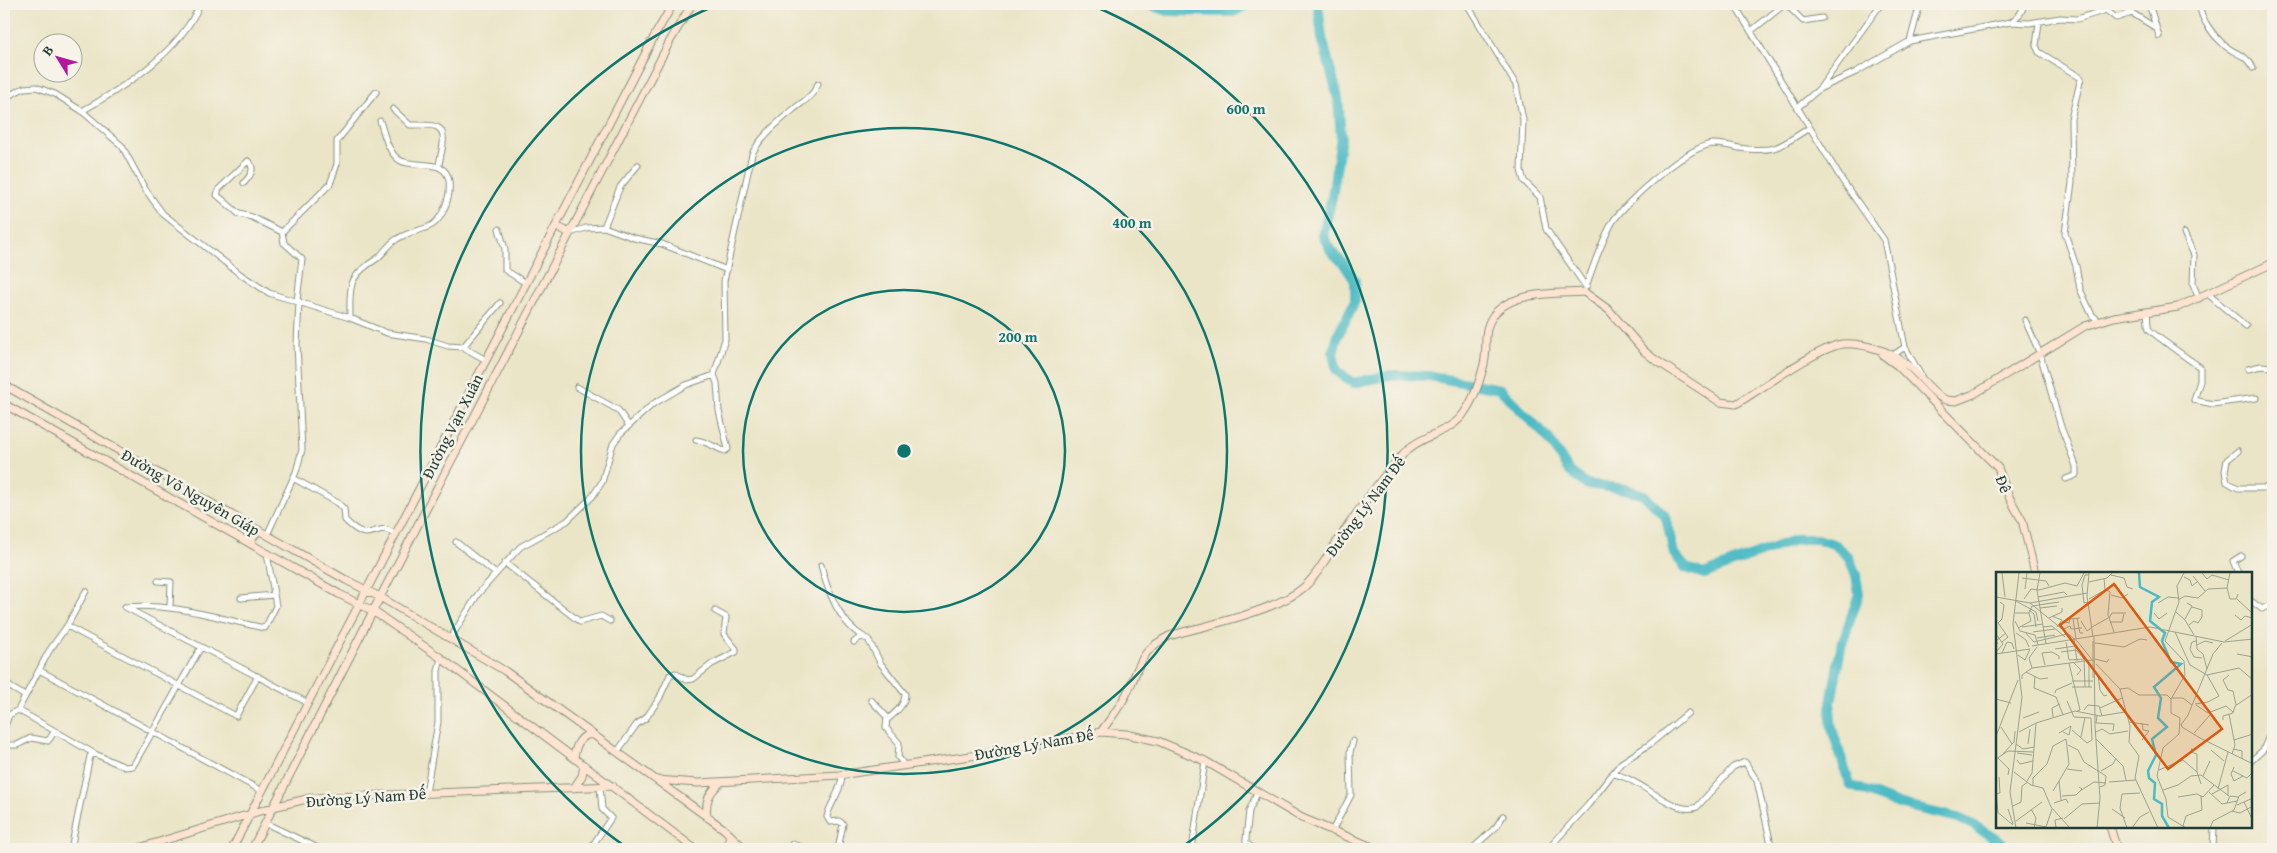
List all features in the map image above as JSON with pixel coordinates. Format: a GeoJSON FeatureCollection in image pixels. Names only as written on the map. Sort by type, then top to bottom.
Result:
{"type":"FeatureCollection","features":[{"type":"Feature","properties":{"kind":"main road","name":"Đường Vạn Xuân"},"geometry":{"type":"LineString","coordinates":[[232,849],[673,4]]}},
{"type":"Feature","properties":{"kind":"main road","name":"Đường Vạn Xuân"},"geometry":{"type":"LineString","coordinates":[[252,849],[380,597],[692,4]]}},
{"type":"Feature","properties":{"kind":"main road"},"geometry":{"type":"LineString","coordinates":[[556,226],[570,233]]}},
{"type":"Feature","properties":{"kind":"main road"},"geometry":{"type":"LineString","coordinates":[[1585,289],[1609,310],[1644,351],[1709,396],[1724,404],[1736,404],[1834,346],[1855,344],[1893,355],[1906,364],[1924,383],[1946,400],[1956,401],[1985,388],[2085,326],[2099,321],[2178,307],[2209,295],[2273,263]]}},
{"type":"Feature","properties":{"kind":"main road","name":"Đường Lý Nam Đế"},"geometry":{"type":"LineString","coordinates":[[656,780],[698,783],[842,775],[1041,745],[1101,732],[1126,694],[1144,654],[1152,644],[1168,636],[1274,604],[1304,588],[1357,513],[1404,454],[1414,444],[1460,418],[1473,398],[1483,366],[1486,331],[1498,310],[1524,298],[1585,289]]}},
{"type":"Feature","properties":{"kind":"main road","name":"Đê"},"geometry":{"type":"LineString","coordinates":[[1879,352],[1898,366],[2002,474],[2010,499],[2022,520],[2035,572]]}},
{"type":"Feature","properties":{"kind":"main road","name":"Đường Võ Nguyên Giáp"},"geometry":{"type":"LineString","coordinates":[[4,385],[258,530],[380,597],[505,671],[707,817],[745,849]]}},
{"type":"Feature","properties":{"kind":"main road","name":"Đường Võ Nguyên Giáp"},"geometry":{"type":"LineString","coordinates":[[4,404],[373,611],[441,658],[695,849]]}},
{"type":"Feature","properties":{"kind":"main road"},"geometry":{"type":"LineString","coordinates":[[250,543],[258,530]]}},
{"type":"Feature","properties":{"kind":"main road"},"geometry":{"type":"LineString","coordinates":[[1101,732],[1151,739],[1205,761],[1302,818],[1372,848]]}},
{"type":"Feature","properties":{"kind":"main road"},"geometry":{"type":"LineString","coordinates":[[574,757],[578,743],[591,733]]}},
{"type":"Feature","properties":{"kind":"main road"},"geometry":{"type":"LineString","coordinates":[[574,788],[582,776],[584,765]]}},
{"type":"Feature","properties":{"kind":"main road"},"geometry":{"type":"LineString","coordinates":[[707,817],[707,800],[710,793],[721,782]]}},
{"type":"Feature","properties":{"kind":"main road","name":"Đường Lý Nam Đế"},"geometry":{"type":"LineString","coordinates":[[136,849],[149,848],[274,807],[311,798],[612,786]]}},
{"type":"Feature","properties":{"kind":"main road"},"geometry":{"type":"LineString","coordinates":[[2110,828],[2117,849]]}},
{"type":"Feature","properties":{"kind":"main road"},"geometry":{"type":"LineString","coordinates":[[727,849],[730,835]]}},
{"type":"Feature","properties":{"kind":"street"},"geometry":{"type":"LineString","coordinates":[[82,111],[127,84],[172,46],[194,19],[200,4]]}},
{"type":"Feature","properties":{"kind":"street"},"geometry":{"type":"LineString","coordinates":[[1467,4],[1516,86],[1523,120],[1521,170],[1524,181],[1540,197],[1546,229],[1585,289]]}},
{"type":"Feature","properties":{"kind":"street"},"geometry":{"type":"LineString","coordinates":[[1734,4],[1842,180],[1884,240],[1906,346],[1924,383]]}},
{"type":"Feature","properties":{"kind":"street"},"geometry":{"type":"LineString","coordinates":[[1751,31],[1786,4],[1803,20],[1822,18]]}},
{"type":"Feature","properties":{"kind":"street"},"geometry":{"type":"LineString","coordinates":[[1819,89],[1881,4]]}},
{"type":"Feature","properties":{"kind":"street"},"geometry":{"type":"LineString","coordinates":[[1910,41],[1920,4]]}},
{"type":"Feature","properties":{"kind":"street"},"geometry":{"type":"LineString","coordinates":[[2011,22],[2020,14],[2025,4]]}},
{"type":"Feature","properties":{"kind":"street"},"geometry":{"type":"LineString","coordinates":[[2149,4],[2159,36]]}},
{"type":"Feature","properties":{"kind":"street"},"geometry":{"type":"LineString","coordinates":[[2200,4],[2201,15],[2222,44],[2248,59],[2253,68]]}},
{"type":"Feature","properties":{"kind":"street"},"geometry":{"type":"LineString","coordinates":[[1798,106],[1819,89],[1856,72],[1910,41],[2011,22],[2039,22],[2060,18],[2077,19],[2106,10],[2116,18],[2132,13],[2156,28]]}},
{"type":"Feature","properties":{"kind":"street"},"geometry":{"type":"LineString","coordinates":[[2039,22],[2036,46],[2039,52],[2057,61],[2082,79],[2076,94],[2071,119],[2072,183],[2065,233],[2074,260],[2080,289],[2092,315],[2099,321]]}},
{"type":"Feature","properties":{"kind":"street"},"geometry":{"type":"LineString","coordinates":[[696,440],[706,442],[725,451],[728,449],[719,411],[717,384],[714,375],[726,339],[724,284],[737,228],[742,196],[755,148],[792,110],[810,96],[818,84]]}},
{"type":"Feature","properties":{"kind":"street"},"geometry":{"type":"LineString","coordinates":[[4,98],[24,88],[36,87],[55,94],[82,111],[122,146],[145,190],[162,214],[260,288],[276,296],[350,318],[392,335],[426,339],[448,346],[462,347],[486,360]]}},
{"type":"Feature","properties":{"kind":"street"},"geometry":{"type":"LineString","coordinates":[[282,232],[330,184],[337,164],[337,141],[376,92]]}},
{"type":"Feature","properties":{"kind":"street"},"geometry":{"type":"LineString","coordinates":[[393,109],[410,125],[436,126],[441,130],[444,140],[439,157],[439,167]]}},
{"type":"Feature","properties":{"kind":"street"},"geometry":{"type":"LineString","coordinates":[[350,318],[352,283],[362,270],[378,258],[392,242],[405,234],[434,226],[441,218],[447,202],[449,180],[447,174],[439,167],[406,163],[398,159],[389,146],[380,121]]}},
{"type":"Feature","properties":{"kind":"street"},"geometry":{"type":"LineString","coordinates":[[1585,289],[1602,246],[1616,218],[1646,187],[1674,164],[1712,144],[1763,151],[1772,150],[1809,128]]}},
{"type":"Feature","properties":{"kind":"street"},"geometry":{"type":"LineString","coordinates":[[244,184],[252,172],[252,165],[248,161],[218,189],[217,195],[239,214],[252,217],[282,232]]}},
{"type":"Feature","properties":{"kind":"street"},"geometry":{"type":"LineString","coordinates":[[604,227],[620,187],[638,165]]}},
{"type":"Feature","properties":{"kind":"street"},"geometry":{"type":"LineString","coordinates":[[570,233],[586,228],[604,227],[634,238],[662,244],[727,270]]}},
{"type":"Feature","properties":{"kind":"street"},"geometry":{"type":"LineString","coordinates":[[499,229],[504,249],[505,270],[526,283]]}},
{"type":"Feature","properties":{"kind":"street"},"geometry":{"type":"LineString","coordinates":[[267,535],[293,478],[302,450],[297,344],[298,301],[302,259],[284,242],[282,232]]}},
{"type":"Feature","properties":{"kind":"street"},"geometry":{"type":"LineString","coordinates":[[2184,233],[2194,255],[2193,284],[2199,299]]}},
{"type":"Feature","properties":{"kind":"street"},"geometry":{"type":"LineString","coordinates":[[2209,295],[2246,326]]}},
{"type":"Feature","properties":{"kind":"street"},"geometry":{"type":"LineString","coordinates":[[462,347],[500,304]]}},
{"type":"Feature","properties":{"kind":"street"},"geometry":{"type":"LineString","coordinates":[[2147,312],[2148,329],[2151,333],[2200,367],[2200,381],[2194,400],[2213,404],[2256,398]]}},
{"type":"Feature","properties":{"kind":"street"},"geometry":{"type":"LineString","coordinates":[[2025,320],[2040,354],[2077,472],[2074,477],[2066,479]]}},
{"type":"Feature","properties":{"kind":"street"},"geometry":{"type":"LineString","coordinates":[[1893,355],[1906,346]]}},
{"type":"Feature","properties":{"kind":"street"},"geometry":{"type":"LineString","coordinates":[[2248,369],[2261,366],[2273,367]]}},
{"type":"Feature","properties":{"kind":"street"},"geometry":{"type":"LineString","coordinates":[[450,639],[478,594],[525,542],[567,521],[592,496],[602,482],[613,444],[629,426],[653,404],[686,385],[714,375]]}},
{"type":"Feature","properties":{"kind":"street"},"geometry":{"type":"LineString","coordinates":[[577,387],[618,410],[629,426]]}},
{"type":"Feature","properties":{"kind":"street"},"geometry":{"type":"LineString","coordinates":[[2238,451],[2227,460],[2225,471],[2227,482],[2238,488],[2273,488]]}},
{"type":"Feature","properties":{"kind":"street"},"geometry":{"type":"LineString","coordinates":[[293,478],[338,503],[344,509],[346,520],[360,531],[368,533],[384,528],[395,536]]}},
{"type":"Feature","properties":{"kind":"street"},"geometry":{"type":"LineString","coordinates":[[456,542],[496,574]]}},
{"type":"Feature","properties":{"kind":"street"},"geometry":{"type":"LineString","coordinates":[[267,553],[276,606],[266,628],[170,606],[144,605],[124,607],[308,703]]}},
{"type":"Feature","properties":{"kind":"street"},"geometry":{"type":"LineString","coordinates":[[2238,572],[2233,561],[2241,556]]}},
{"type":"Feature","properties":{"kind":"street"},"geometry":{"type":"LineString","coordinates":[[505,563],[580,622],[601,616],[610,621]]}},
{"type":"Feature","properties":{"kind":"street"},"geometry":{"type":"LineString","coordinates":[[821,565],[828,588],[848,624],[872,645],[881,664],[905,694],[905,700],[901,707],[888,719],[886,728],[897,740],[900,746],[898,757],[905,766]]}},
{"type":"Feature","properties":{"kind":"street"},"geometry":{"type":"LineString","coordinates":[[158,582],[171,582],[170,606]]}},
{"type":"Feature","properties":{"kind":"street"},"geometry":{"type":"LineString","coordinates":[[4,729],[9,715],[18,710],[39,670],[67,626],[86,591]]}},
{"type":"Feature","properties":{"kind":"street"},"geometry":{"type":"LineString","coordinates":[[241,598],[274,595]]}},
{"type":"Feature","properties":{"kind":"street"},"geometry":{"type":"LineString","coordinates":[[2252,602],[2262,609],[2273,603]]}},
{"type":"Feature","properties":{"kind":"street"},"geometry":{"type":"LineString","coordinates":[[617,752],[637,724],[646,718],[659,699],[670,675],[675,673],[687,680],[693,679],[712,664],[736,652],[736,649],[723,632],[726,617],[715,611]]}},
{"type":"Feature","properties":{"kind":"street"},"geometry":{"type":"LineString","coordinates":[[67,626],[236,716],[258,676]]}},
{"type":"Feature","properties":{"kind":"street"},"geometry":{"type":"LineString","coordinates":[[854,642],[865,637]]}},
{"type":"Feature","properties":{"kind":"street"},"geometry":{"type":"LineString","coordinates":[[18,710],[96,754],[125,767],[130,767],[135,764],[202,647]]}},
{"type":"Feature","properties":{"kind":"street"},"geometry":{"type":"LineString","coordinates":[[426,793],[438,722],[438,671],[441,658]]}},
{"type":"Feature","properties":{"kind":"street"},"geometry":{"type":"LineString","coordinates":[[39,670],[262,792]]}},
{"type":"Feature","properties":{"kind":"street"},"geometry":{"type":"LineString","coordinates":[[4,679],[10,687],[25,696]]}},
{"type":"Feature","properties":{"kind":"street"},"geometry":{"type":"LineString","coordinates":[[871,700],[888,719]]}},
{"type":"Feature","properties":{"kind":"street"},"geometry":{"type":"LineString","coordinates":[[1548,849],[1626,759],[1650,744],[1688,712]]}},
{"type":"Feature","properties":{"kind":"street"},"geometry":{"type":"LineString","coordinates":[[2252,760],[2263,750],[2273,727]]}},
{"type":"Feature","properties":{"kind":"street"},"geometry":{"type":"LineString","coordinates":[[4,745],[17,745],[31,738],[49,741],[55,731]]}},
{"type":"Feature","properties":{"kind":"street"},"geometry":{"type":"LineString","coordinates":[[1332,831],[1351,795],[1350,752],[1353,741]]}},
{"type":"Feature","properties":{"kind":"street"},"geometry":{"type":"LineString","coordinates":[[71,849],[90,756],[96,754]]}},
{"type":"Feature","properties":{"kind":"street"},"geometry":{"type":"LineString","coordinates":[[1192,849],[1205,761]]}},
{"type":"Feature","properties":{"kind":"street"},"geometry":{"type":"LineString","coordinates":[[1612,774],[1622,776],[1684,809],[1693,809],[1701,803],[1733,767],[1745,762],[1757,781],[1772,849]]}},
{"type":"Feature","properties":{"kind":"street"},"geometry":{"type":"LineString","coordinates":[[838,849],[843,824],[839,821],[830,822],[827,817],[828,810],[842,784],[842,775]]}},
{"type":"Feature","properties":{"kind":"street"},"geometry":{"type":"LineString","coordinates":[[590,849],[610,818],[602,809],[600,786]]}},
{"type":"Feature","properties":{"kind":"street"},"geometry":{"type":"LineString","coordinates":[[1254,849],[1246,843],[1246,839],[1249,811],[1258,791]]}},
{"type":"Feature","properties":{"kind":"street"},"geometry":{"type":"LineString","coordinates":[[4,816],[6,818],[4,823]]}},
{"type":"Feature","properties":{"kind":"street"},"geometry":{"type":"LineString","coordinates":[[1472,849],[1496,826],[1503,816]]}},
{"type":"Feature","properties":{"kind":"street"},"geometry":{"type":"LineString","coordinates":[[265,822],[320,849]]}},
{"type":"Feature","properties":{"kind":"street"},"geometry":{"type":"LineString","coordinates":[[2213,849],[2214,828]]}},
{"type":"Feature","properties":{"kind":"street"},"geometry":{"type":"LineString","coordinates":[[594,843],[602,849]]}},
{"type":"Feature","properties":{"kind":"street"},"geometry":{"type":"LineString","coordinates":[[792,844],[808,849]]}},
{"type":"Feature","properties":{"kind":"waterway"},"geometry":{"type":"LineString","coordinates":[[1146,4],[1168,11],[1233,12],[1248,4]]}},
{"type":"Feature","properties":{"kind":"waterway"},"geometry":{"type":"LineString","coordinates":[[1318,4],[1322,38],[1338,98],[1341,137],[1332,197],[1323,235],[1331,251],[1344,264],[1355,281],[1355,301],[1338,335],[1333,353],[1337,371],[1353,383],[1391,375],[1429,376],[1500,389],[1548,438],[1569,471],[1586,484],[1625,489],[1644,495],[1666,517],[1674,554],[1686,568],[1704,574],[1797,539],[1817,539],[1836,545],[1849,558],[1856,575],[1859,594],[1841,647],[1830,709],[1832,729],[1850,785],[1898,804],[1958,818],[1975,826],[2011,849]]}}]}
